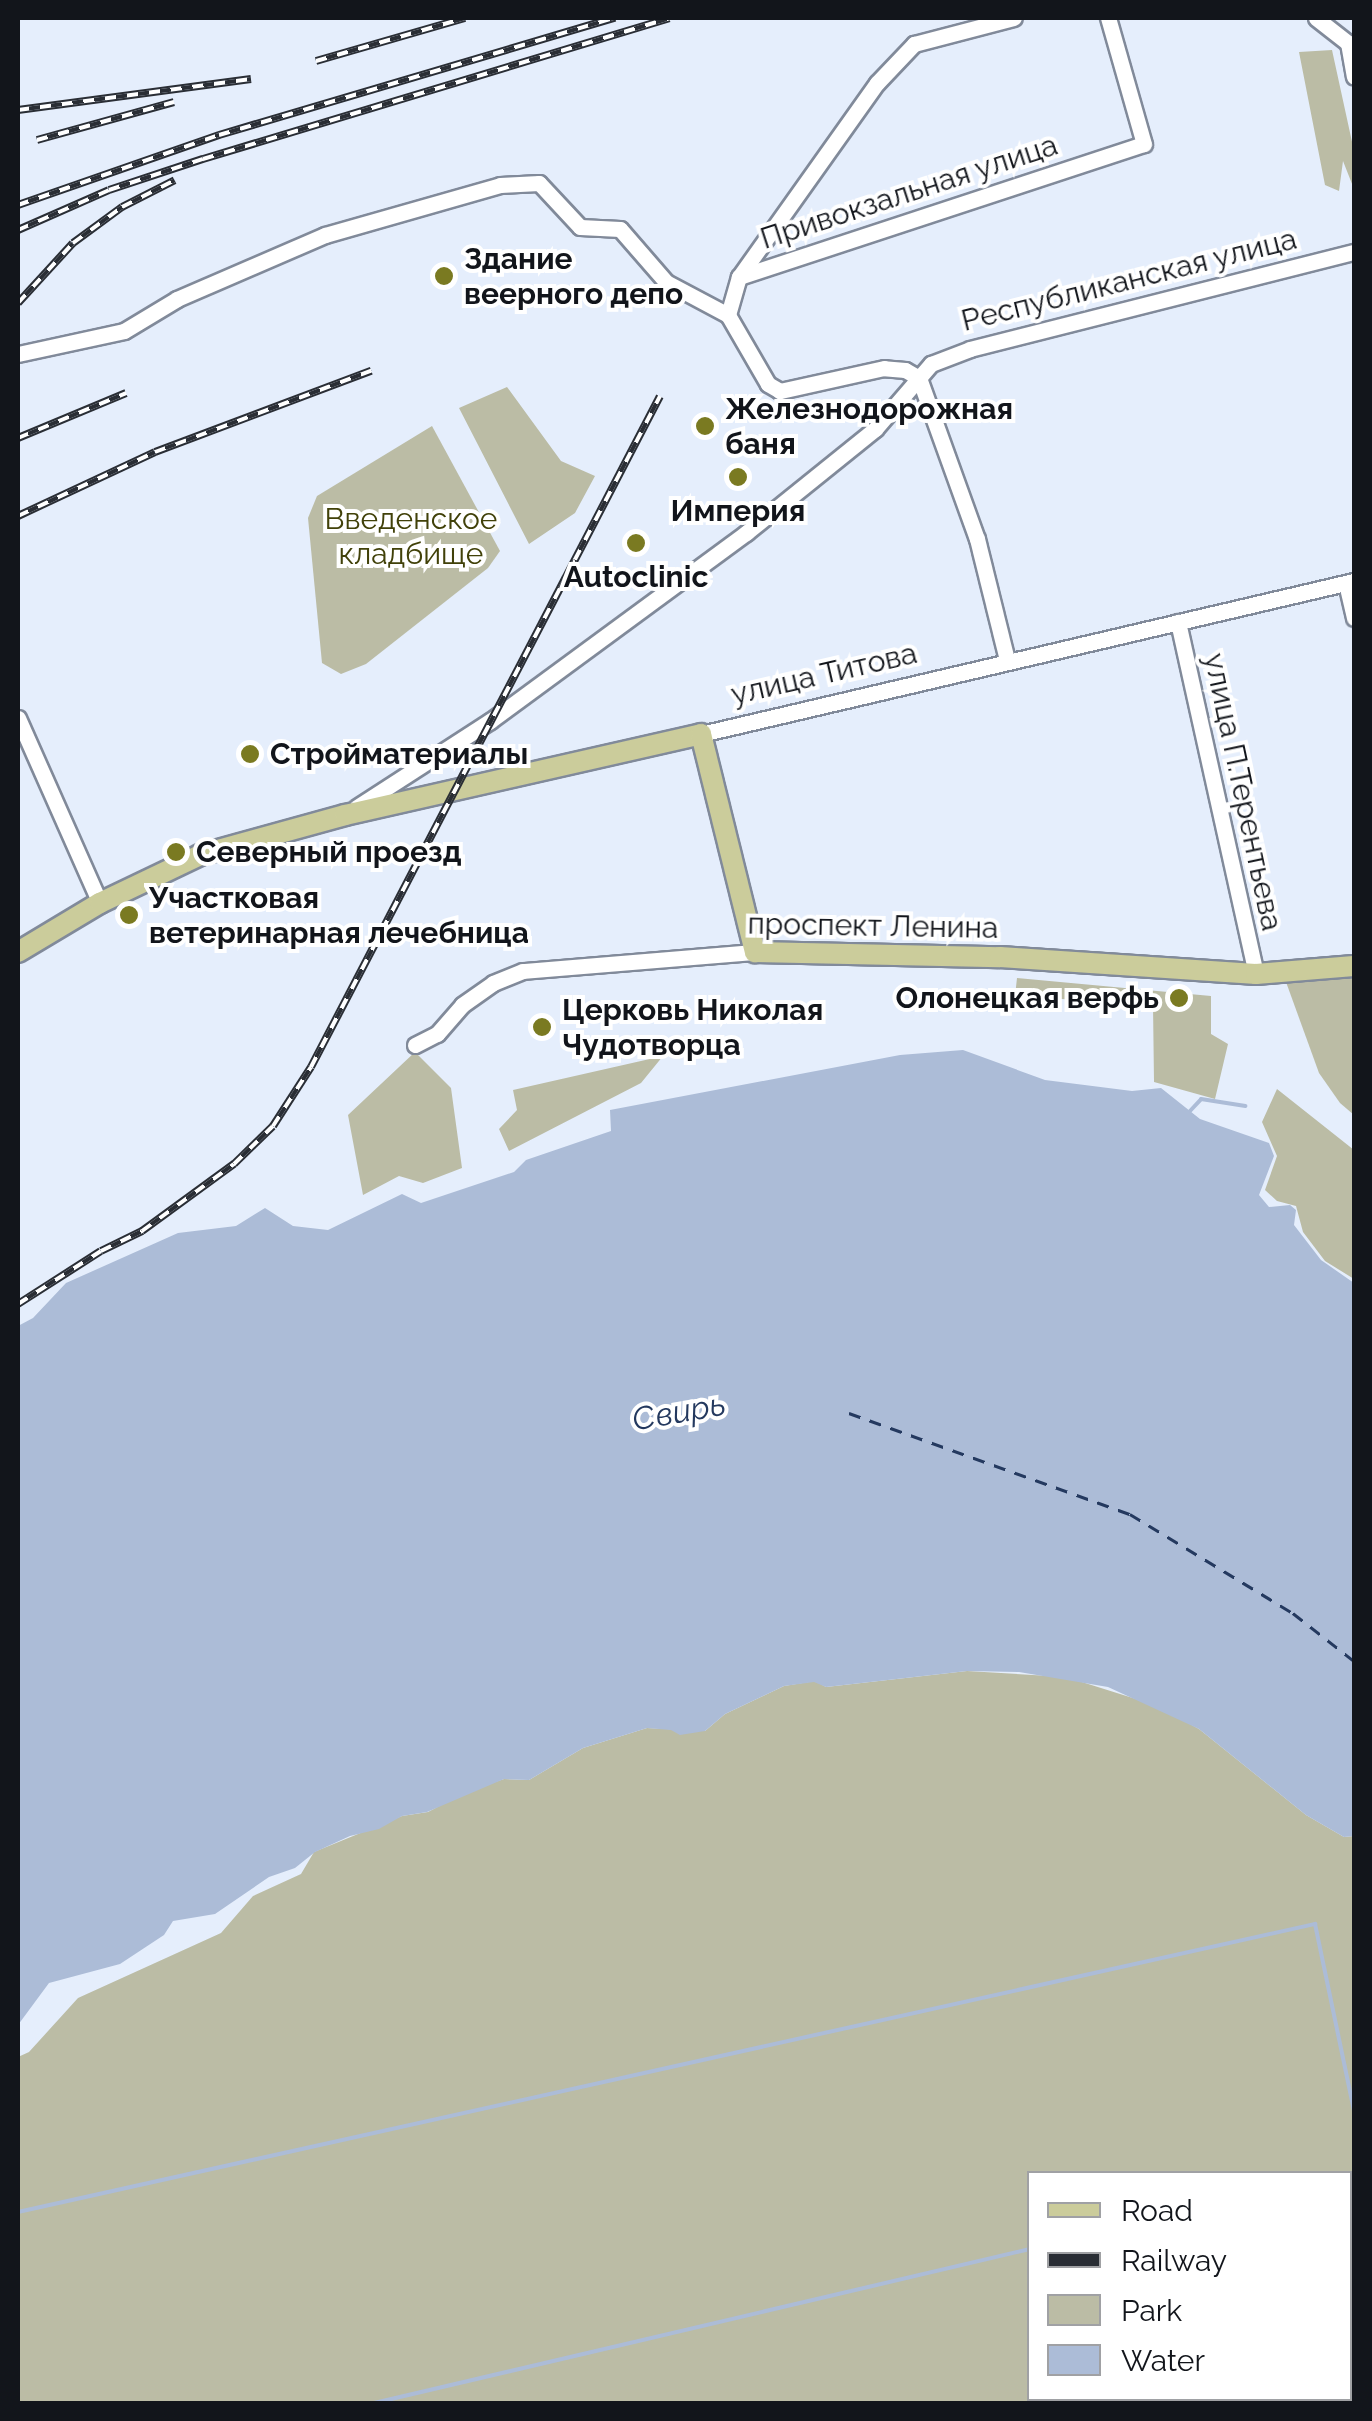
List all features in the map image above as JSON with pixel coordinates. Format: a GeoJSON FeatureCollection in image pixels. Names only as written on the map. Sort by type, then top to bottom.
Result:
{"type":"FeatureCollection","features":[{"type":"Feature","properties":{"kind":"main road","name":"улица Титова"},"geometry":{"type":"LineString","coordinates":[[18,952],[100,903],[200,854],[345,814],[701,734]]}},
{"type":"Feature","properties":{"kind":"main road"},"geometry":{"type":"LineString","coordinates":[[701,734],[755,952]]}},
{"type":"Feature","properties":{"kind":"main road","name":"проспект Ленина"},"geometry":{"type":"LineString","coordinates":[[755,952],[1000,957],[1256,974],[1354,966]]}},
{"type":"Feature","properties":{"kind":"street","name":"Привокзальная улица"},"geometry":{"type":"LineString","coordinates":[[740,277],[876,83],[914,44],[1014,18]]}},
{"type":"Feature","properties":{"kind":"street","name":"Привокзальная улица"},"geometry":{"type":"LineString","coordinates":[[740,277],[1144,144],[1108,18]]}},
{"type":"Feature","properties":{"kind":"street"},"geometry":{"type":"LineString","coordinates":[[1316,18],[1351,36],[1354,76]]}},
{"type":"Feature","properties":{"kind":"street"},"geometry":{"type":"LineString","coordinates":[[18,354],[124,332],[178,298],[325,235],[500,184],[539,183],[580,227],[620,229],[666,282],[728,315],[768,384],[780,391],[884,368],[904,370],[918,378],[977,538],[1007,660]]}},
{"type":"Feature","properties":{"kind":"street","name":"Республиканская улица"},"geometry":{"type":"LineString","coordinates":[[345,814],[461,741],[746,533],[875,428],[931,364],[970,348],[1354,252]]}},
{"type":"Feature","properties":{"kind":"street"},"geometry":{"type":"LineString","coordinates":[[728,315],[740,277]]}},
{"type":"Feature","properties":{"kind":"street"},"geometry":{"type":"LineString","coordinates":[[1350,582],[1354,618]]}},
{"type":"Feature","properties":{"kind":"street","name":"улица Титова"},"geometry":{"type":"LineString","coordinates":[[701,734],[1350,582]]}},
{"type":"Feature","properties":{"kind":"street","name":"улица П.Терентьева"},"geometry":{"type":"LineString","coordinates":[[1178,622],[1256,974]]}},
{"type":"Feature","properties":{"kind":"street"},"geometry":{"type":"LineString","coordinates":[[18,718],[100,903]]}},
{"type":"Feature","properties":{"kind":"street","name":"проспект Ленина"},"geometry":{"type":"LineString","coordinates":[[415,1046],[437,1034],[462,1005],[493,983],[523,971],[755,952]]}},
{"type":"Feature","properties":{"kind":"green space"},"geometry":{"type":"Polygon","coordinates":[[[1332,50],[1354,151],[1354,189],[1343,161],[1339,191],[1325,185],[1299,52],[1332,50]]]}},
{"type":"Feature","properties":{"kind":"green space"},"geometry":{"type":"Polygon","coordinates":[[[507,387],[561,461],[595,476],[575,513],[529,544],[459,408],[507,387]]]}},
{"type":"Feature","properties":{"kind":"green space","name":"Введенское кладбище"},"geometry":{"type":"Polygon","coordinates":[[[432,426],[500,551],[488,568],[366,664],[341,674],[322,663],[308,518],[317,496],[432,426]]]}},
{"type":"Feature","properties":{"kind":"green space"},"geometry":{"type":"Polygon","coordinates":[[[1354,973],[1354,1115],[1340,1103],[1319,1073],[1286,982],[1354,973]]]}},
{"type":"Feature","properties":{"kind":"green space"},"geometry":{"type":"Polygon","coordinates":[[[1017,978],[1211,996],[1211,1034],[1228,1044],[1215,1099],[1154,1082],[1153,1005],[1015,996],[1017,978]]]}},
{"type":"Feature","properties":{"kind":"green space"},"geometry":{"type":"Polygon","coordinates":[[[415,1052],[451,1088],[462,1168],[423,1183],[399,1176],[363,1195],[348,1115],[415,1052]]]}},
{"type":"Feature","properties":{"kind":"green space"},"geometry":{"type":"Polygon","coordinates":[[[663,1056],[641,1083],[509,1151],[499,1129],[517,1110],[513,1090],[663,1056]]]}},
{"type":"Feature","properties":{"kind":"green space"},"geometry":{"type":"Polygon","coordinates":[[[1277,1089],[1354,1150],[1354,1279],[1325,1261],[1303,1232],[1296,1206],[1277,1201],[1265,1190],[1277,1156],[1262,1122],[1277,1089]]]}},
{"type":"Feature","properties":{"kind":"green space"},"geometry":{"type":"Polygon","coordinates":[[[967,1671],[1066,1677],[1155,1705],[1199,1729],[1306,1815],[1344,1837],[1354,1836],[1354,2403],[18,2403],[18,2057],[29,2052],[78,1998],[221,1933],[253,1896],[301,1874],[314,1852],[402,1816],[428,1812],[468,1791],[504,1779],[529,1780],[583,1748],[647,1728],[705,1731],[725,1714],[784,1686],[815,1681],[826,1687],[967,1671]]]}},
{"type":"Feature","properties":{"kind":"water","name":"Свирь"},"geometry":{"type":"Polygon","coordinates":[[[963,1050],[1045,1080],[1132,1091],[1161,1088],[1200,1119],[1269,1143],[1274,1156],[1259,1195],[1269,1207],[1290,1205],[1296,1210],[1294,1225],[1321,1260],[1354,1283],[1354,1836],[1344,1837],[1306,1815],[1199,1729],[1108,1687],[1019,1672],[967,1671],[826,1687],[814,1682],[784,1686],[725,1714],[705,1731],[680,1735],[671,1730],[647,1728],[583,1748],[529,1780],[504,1779],[427,1812],[402,1816],[379,1829],[350,1836],[315,1852],[295,1868],[269,1877],[215,1914],[173,1921],[164,1935],[120,1964],[49,1983],[18,2025],[18,1326],[33,1318],[66,1283],[178,1233],[236,1226],[265,1208],[293,1226],[328,1230],[402,1194],[421,1203],[514,1172],[526,1160],[611,1131],[610,1110],[900,1055],[963,1050]]]}},
{"type":"Feature","properties":{"kind":"waterway"},"geometry":{"type":"LineString","coordinates":[[1190,1111],[1201,1099],[1245,1106]]}},
{"type":"Feature","properties":{"kind":"waterway"},"geometry":{"type":"LineString","coordinates":[[18,2212],[1315,1924],[1354,2110]]}},
{"type":"Feature","properties":{"kind":"waterway"},"geometry":{"type":"LineString","coordinates":[[370,2404],[1027,2250]]}},
{"type":"Feature","properties":{"kind":"ferry route"},"geometry":{"type":"LineString","coordinates":[[849,1413],[1130,1514],[1293,1613],[1354,1661]]}},
{"type":"Feature","properties":{"kind":"railway"},"geometry":{"type":"LineString","coordinates":[[316,61],[465,18]]}},
{"type":"Feature","properties":{"kind":"railway"},"geometry":{"type":"LineString","coordinates":[[18,205],[219,135],[615,18]]}},
{"type":"Feature","properties":{"kind":"railway"},"geometry":{"type":"LineString","coordinates":[[18,230],[109,190],[203,159],[669,18]]}},
{"type":"Feature","properties":{"kind":"railway"},"geometry":{"type":"LineString","coordinates":[[18,110],[251,79]]}},
{"type":"Feature","properties":{"kind":"railway"},"geometry":{"type":"LineString","coordinates":[[37,140],[174,102]]}},
{"type":"Feature","properties":{"kind":"railway"},"geometry":{"type":"LineString","coordinates":[[18,303],[73,243],[122,207],[175,180]]}},
{"type":"Feature","properties":{"kind":"railway"},"geometry":{"type":"LineString","coordinates":[[18,516],[155,452],[371,371]]}},
{"type":"Feature","properties":{"kind":"railway"},"geometry":{"type":"LineString","coordinates":[[18,438],[126,393]]}},
{"type":"Feature","properties":{"kind":"railway"},"geometry":{"type":"LineString","coordinates":[[18,1304],[101,1251],[142,1231],[234,1164],[273,1126],[311,1067],[660,396]]}},
{"type":"Feature","properties":{"kind":"place","name":"Здание веерного депо"},"geometry":{"type":"Point","coordinates":[444,276]}},
{"type":"Feature","properties":{"kind":"place","name":"Железнодорожная баня"},"geometry":{"type":"Point","coordinates":[705,426]}},
{"type":"Feature","properties":{"kind":"place","name":"Империя"},"geometry":{"type":"Point","coordinates":[738,477]}},
{"type":"Feature","properties":{"kind":"place","name":"Autoclinic"},"geometry":{"type":"Point","coordinates":[636,543]}},
{"type":"Feature","properties":{"kind":"place","name":"Стройматериалы"},"geometry":{"type":"Point","coordinates":[250,754]}},
{"type":"Feature","properties":{"kind":"place","name":"Северный проезд"},"geometry":{"type":"Point","coordinates":[176,852]}},
{"type":"Feature","properties":{"kind":"place","name":"Участковая ветеринарная лечебница"},"geometry":{"type":"Point","coordinates":[129,915]}},
{"type":"Feature","properties":{"kind":"place","name":"Олонецкая верфь"},"geometry":{"type":"Point","coordinates":[1179,998]}},
{"type":"Feature","properties":{"kind":"place","name":"Церковь Николая Чудотворца"},"geometry":{"type":"Point","coordinates":[542,1027]}}]}
